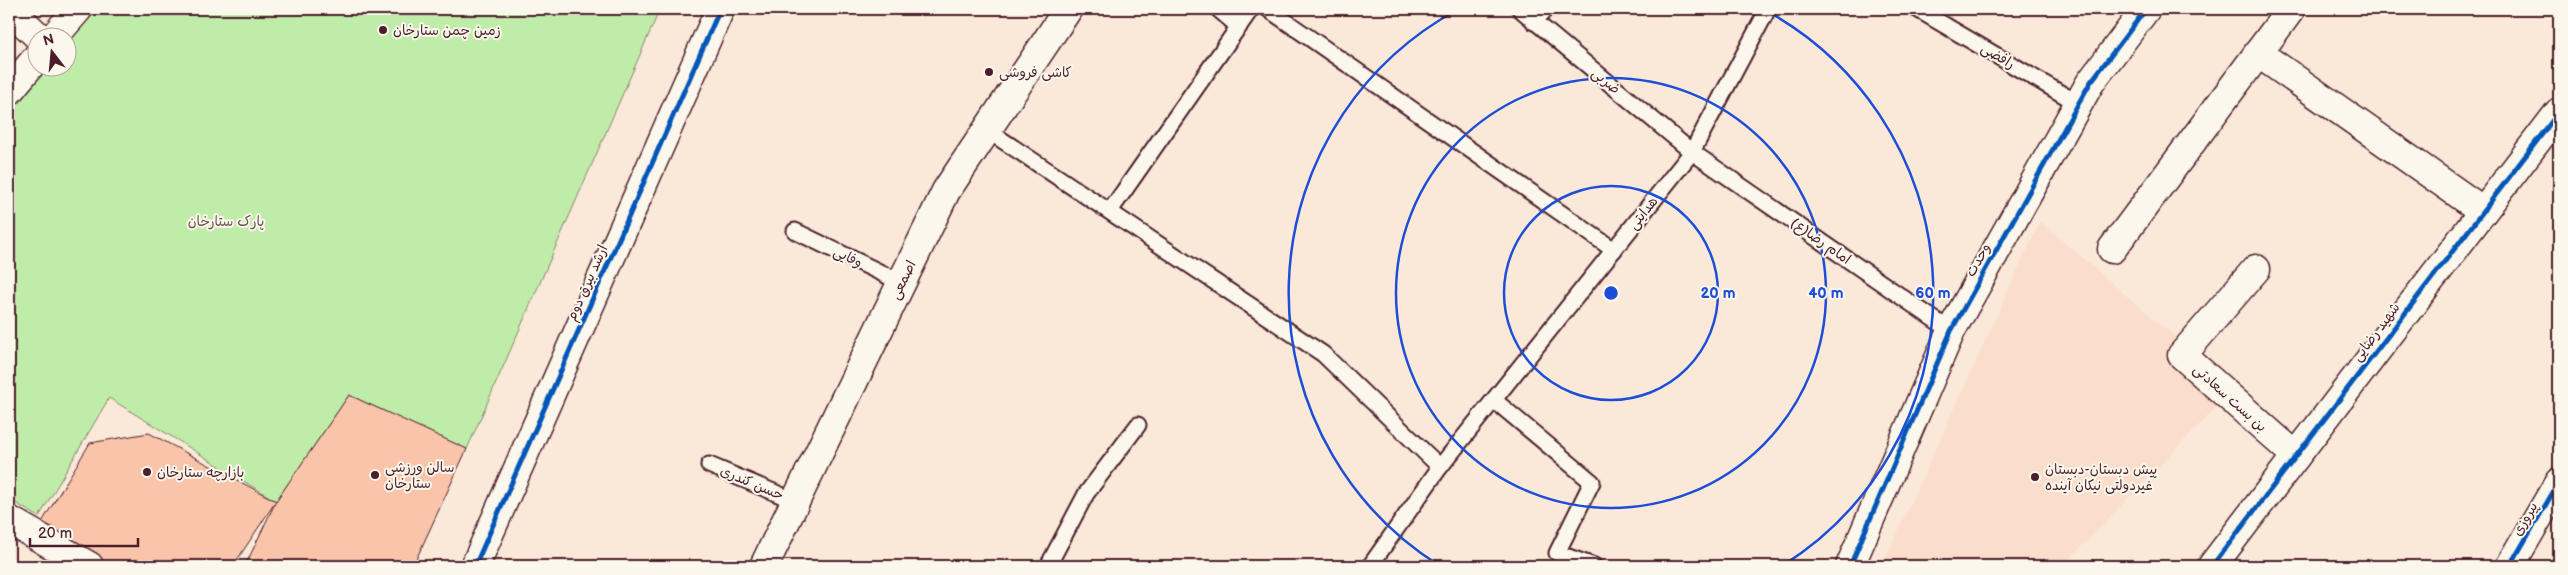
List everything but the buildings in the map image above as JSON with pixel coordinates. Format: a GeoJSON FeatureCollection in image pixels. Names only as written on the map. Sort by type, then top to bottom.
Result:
{"type":"FeatureCollection","features":[{"type":"Feature","properties":{"kind":"street"},"geometry":{"type":"LineString","coordinates":[[9,9],[29,28]]}},
{"type":"Feature","properties":{"kind":"street"},"geometry":{"type":"LineString","coordinates":[[62,28],[78,9]]}},
{"type":"Feature","properties":{"kind":"street","name":"ارشد بیرق دوم"},"geometry":{"type":"LineString","coordinates":[[475,566],[720,9]]}},
{"type":"Feature","properties":{"kind":"street","name":"اصمعی"},"geometry":{"type":"LineString","coordinates":[[764,566],[946,191],[1068,9]]}},
{"type":"Feature","properties":{"kind":"street","name":"وحدت"},"geometry":{"type":"LineString","coordinates":[[1850,566],[1951,331],[2090,83],[2146,9]]}},
{"type":"Feature","properties":{"kind":"street"},"geometry":{"type":"LineString","coordinates":[[2112,249],[2291,9]]}},
{"type":"Feature","properties":{"kind":"street"},"geometry":{"type":"LineString","coordinates":[[2258,53],[2483,212]]}},
{"type":"Feature","properties":{"kind":"street"},"geometry":{"type":"LineString","coordinates":[[9,91],[28,68]]}},
{"type":"Feature","properties":{"kind":"street","name":"شهید رضایی"},"geometry":{"type":"LineString","coordinates":[[2212,566],[2559,112]]}},
{"type":"Feature","properties":{"kind":"street","name":"بن بست سعادتی"},"geometry":{"type":"LineString","coordinates":[[2256,269],[2182,355],[2296,456]]}},
{"type":"Feature","properties":{"kind":"street","name":"پیروزی"},"geometry":{"type":"LineString","coordinates":[[2510,566],[2559,482]]}},
{"type":"Feature","properties":{"kind":"street"},"geometry":{"type":"LineString","coordinates":[[9,520],[89,566]]}},
{"type":"Feature","properties":{"kind":"lane"},"geometry":{"type":"LineString","coordinates":[[1218,9],[1239,27]]}},
{"type":"Feature","properties":{"kind":"lane"},"geometry":{"type":"LineString","coordinates":[[1110,211],[1251,9]]}},
{"type":"Feature","properties":{"kind":"lane"},"geometry":{"type":"LineString","coordinates":[[1268,9],[1614,250]]}},
{"type":"Feature","properties":{"kind":"lane","name":"ضربی"},"geometry":{"type":"LineString","coordinates":[[1520,9],[1692,152]]}},
{"type":"Feature","properties":{"kind":"lane"},"geometry":{"type":"LineString","coordinates":[[1534,22],[1546,9]]}},
{"type":"Feature","properties":{"kind":"lane","name":"هدایتی"},"geometry":{"type":"LineString","coordinates":[[1370,566],[1440,467],[1692,152],[1768,9]]}},
{"type":"Feature","properties":{"kind":"lane","name":"رافضی"},"geometry":{"type":"LineString","coordinates":[[1917,9],[2079,104]]}},
{"type":"Feature","properties":{"kind":"lane"},"geometry":{"type":"LineString","coordinates":[[987,130],[1323,354],[1440,467]]}},
{"type":"Feature","properties":{"kind":"lane","name":"امام رضا(ع)"},"geometry":{"type":"LineString","coordinates":[[1692,152],[1951,331]]}},
{"type":"Feature","properties":{"kind":"lane","name":"وفایی"},"geometry":{"type":"LineString","coordinates":[[795,231],[902,284]]}},
{"type":"Feature","properties":{"kind":"lane"},"geometry":{"type":"LineString","coordinates":[[1494,400],[1592,482],[1557,553],[1594,566]]}},
{"type":"Feature","properties":{"kind":"lane"},"geometry":{"type":"LineString","coordinates":[[1048,566],[1086,494],[1138,425]]}},
{"type":"Feature","properties":{"kind":"lane","name":"حسن کندری"},"geometry":{"type":"LineString","coordinates":[[710,465],[795,501]]}},
{"type":"Feature","properties":{"kind":"shaded area","name":"پیش دبستان-دبستان غیردولتی نیکان آینده"},"geometry":{"type":"Polygon","coordinates":[[[2040,222],[2235,388],[2062,566],[1882,566],[2040,222]]]}},
{"type":"Feature","properties":{"kind":"green space","name":"پارک ستارخان"},"geometry":{"type":"Polygon","coordinates":[[[94,9],[660,9],[467,449],[349,395],[276,501],[109,398],[39,517],[9,499],[9,113],[38,78],[78,78],[78,29],[94,9]]]}},
{"type":"Feature","properties":{"kind":"cycle path"},"geometry":{"type":"LineString","coordinates":[[475,566],[720,9]]}},
{"type":"Feature","properties":{"kind":"cycle path"},"geometry":{"type":"LineString","coordinates":[[1850,566],[1951,331],[2090,83],[2146,9]]}},
{"type":"Feature","properties":{"kind":"cycle path"},"geometry":{"type":"LineString","coordinates":[[2212,566],[2559,112]]}},
{"type":"Feature","properties":{"kind":"cycle path"},"geometry":{"type":"LineString","coordinates":[[2510,566],[2559,482]]}},
{"type":"Feature","properties":{"kind":"place","name":"زمین چمن ستارخان"},"geometry":{"type":"Point","coordinates":[383,30]}},
{"type":"Feature","properties":{"kind":"place","name":"کاشی فروشی"},"geometry":{"type":"Point","coordinates":[989,72]}},
{"type":"Feature","properties":{"kind":"place","name":"بازارچه ستارخان"},"geometry":{"type":"Point","coordinates":[147,472]}},
{"type":"Feature","properties":{"kind":"place","name":"سالن ورزشی ستارخان"},"geometry":{"type":"Point","coordinates":[375,475]}},
{"type":"Feature","properties":{"kind":"place","name":"پیش دبستان-دبستان غیردولتی نیکان آینده"},"geometry":{"type":"Point","coordinates":[2035,477]}}]}
